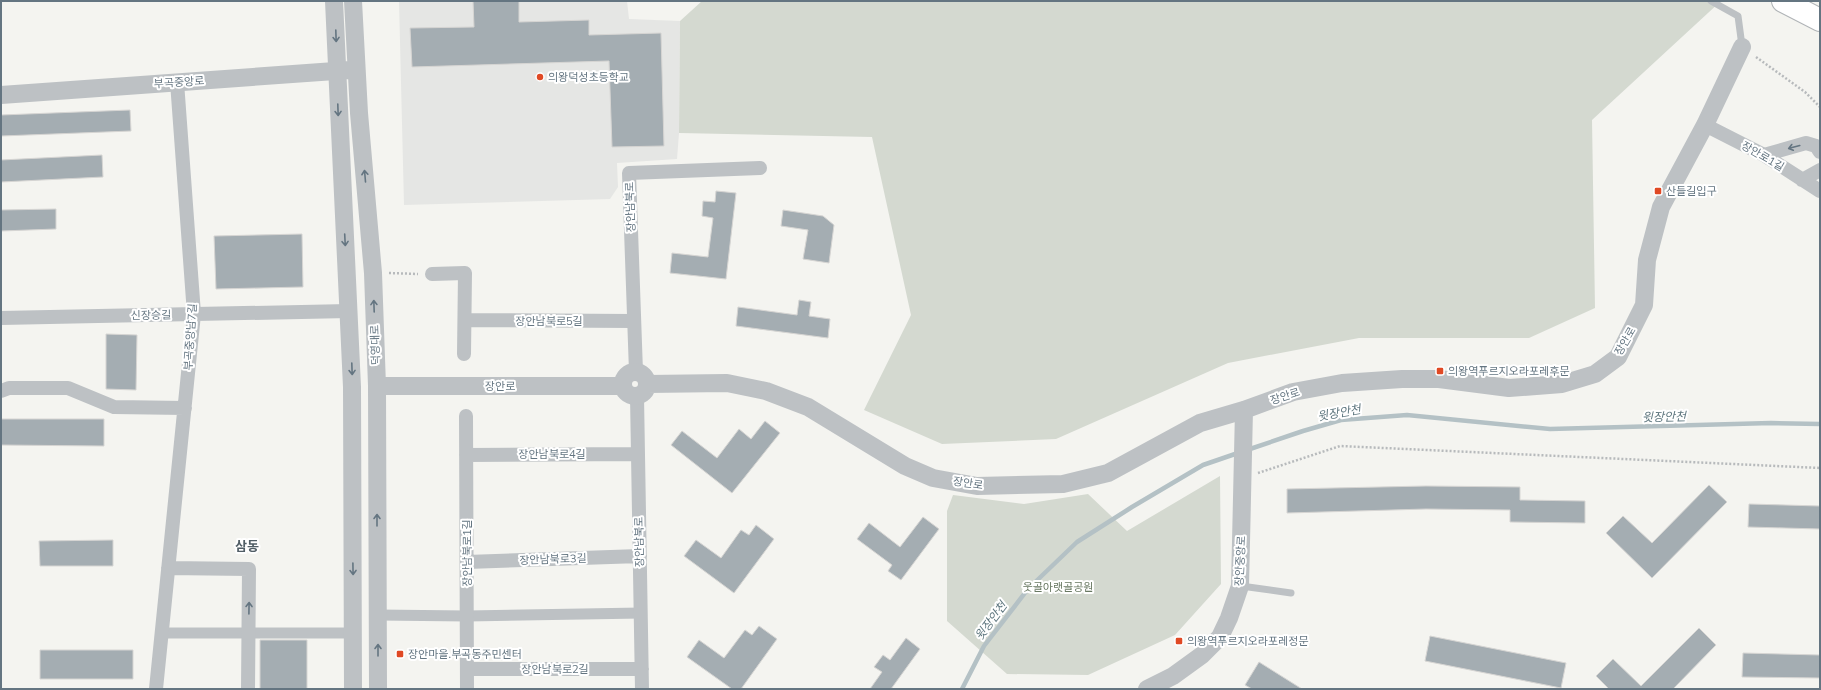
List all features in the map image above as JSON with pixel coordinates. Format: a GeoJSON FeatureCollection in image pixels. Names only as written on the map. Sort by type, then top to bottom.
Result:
{"type":"FeatureCollection","features":[{"type":"Feature","properties":{"kind":"highway"},"geometry":{"type":"LineString","coordinates":[[1783,1],[1820,19]]}},
{"type":"Feature","properties":{"kind":"highway"},"geometry":{"type":"LineString","coordinates":[[1793,1],[1820,19]]}},
{"type":"Feature","properties":{"kind":"street"},"geometry":{"type":"LineString","coordinates":[[334,1],[352,387],[353,689]]}},
{"type":"Feature","properties":{"kind":"street","name":"덕영대로"},"geometry":{"type":"LineString","coordinates":[[353,1],[357,69],[374,273],[377,386],[378,689]]}},
{"type":"Feature","properties":{"kind":"street","name":"장안로"},"geometry":{"type":"LineString","coordinates":[[377,386],[727,383],[766,391],[808,407],[906,466],[934,478],[977,486],[1062,484],[1108,474],[1200,423],[1244,410],[1293,392],[1342,383],[1402,379],[1439,379],[1509,388],[1562,384],[1595,374],[1618,357],[1644,305],[1647,260],[1662,207],[1705,125],[1742,47]]}},
{"type":"Feature","properties":{"kind":"street","name":"부곡중앙로"},"geometry":{"type":"LineString","coordinates":[[1,95],[357,69]]}},
{"type":"Feature","properties":{"kind":"street","name":"부곡중앙남7길"},"geometry":{"type":"LineString","coordinates":[[156,689],[194,314],[177,82]]}},
{"type":"Feature","properties":{"kind":"street","name":"장안로1길"},"geometry":{"type":"LineString","coordinates":[[1705,125],[1764,155],[1820,191]]}},
{"type":"Feature","properties":{"kind":"street"},"geometry":{"type":"LineString","coordinates":[[1764,155],[1806,143],[1816,146],[1820,152]]}},
{"type":"Feature","properties":{"kind":"street","name":"장안남북로"},"geometry":{"type":"LineString","coordinates":[[642,689],[638,454],[629,174],[760,168]]}},
{"type":"Feature","properties":{"kind":"street"},"geometry":{"type":"LineString","coordinates":[[1802,180],[1820,170]]}},
{"type":"Feature","properties":{"kind":"street"},"geometry":{"type":"LineString","coordinates":[[432,274],[465,273],[464,354]]}},
{"type":"Feature","properties":{"kind":"street","name":"신장승길"},"geometry":{"type":"LineString","coordinates":[[1,318],[349,311]]}},
{"type":"Feature","properties":{"kind":"street","name":"장안남북로5길"},"geometry":{"type":"LineString","coordinates":[[465,320],[633,321]]}},
{"type":"Feature","properties":{"kind":"street"},"geometry":{"type":"LineString","coordinates":[[1,391],[9,388],[68,388],[114,407],[185,408]]}},
{"type":"Feature","properties":{"kind":"street","name":"장안중앙로"},"geometry":{"type":"LineString","coordinates":[[1147,689],[1173,676],[1202,655],[1220,637],[1229,618],[1240,586],[1244,410]]}},
{"type":"Feature","properties":{"kind":"street","name":"장안남북로1길"},"geometry":{"type":"LineString","coordinates":[[466,416],[467,689]]}},
{"type":"Feature","properties":{"kind":"street","name":"장안남북로4길"},"geometry":{"type":"LineString","coordinates":[[466,455],[638,454]]}},
{"type":"Feature","properties":{"kind":"street","name":"장안남북로3길"},"geometry":{"type":"LineString","coordinates":[[467,562],[640,556]]}},
{"type":"Feature","properties":{"kind":"street"},"geometry":{"type":"LineString","coordinates":[[168,568],[249,569],[248,689]]}},
{"type":"Feature","properties":{"kind":"street"},"geometry":{"type":"LineString","coordinates":[[378,615],[467,616],[641,614]]}},
{"type":"Feature","properties":{"kind":"street"},"geometry":{"type":"LineString","coordinates":[[162,633],[354,633]]}},
{"type":"Feature","properties":{"kind":"street","name":"장안남북로2길"},"geometry":{"type":"LineString","coordinates":[[467,669],[642,669]]}},
{"type":"Feature","properties":{"kind":"lane"},"geometry":{"type":"LineString","coordinates":[[1711,1],[1738,16],[1742,47]]}},
{"type":"Feature","properties":{"kind":"lane"},"geometry":{"type":"LineString","coordinates":[[1240,586],[1291,593]]}},
{"type":"Feature","properties":{"kind":"path"},"geometry":{"type":"LineString","coordinates":[[1742,47],[1805,92],[1820,107]]}},
{"type":"Feature","properties":{"kind":"path"},"geometry":{"type":"LineString","coordinates":[[374,273],[432,274]]}},
{"type":"Feature","properties":{"kind":"path"},"geometry":{"type":"LineString","coordinates":[[1243,471],[1340,446],[1820,468]]}},
{"type":"Feature","properties":{"kind":"shaded area","name":"의왕덕성초등학교"},"geometry":{"type":"Polygon","coordinates":[[[399,1],[627,1],[629,19],[680,21],[679,133],[677,159],[617,163],[618,187],[610,199],[404,205],[399,1]]]}},
{"type":"Feature","properties":{"kind":"green space"},"geometry":{"type":"Polygon","coordinates":[[[702,1],[1721,1],[1592,120],[1595,308],[1529,338],[1359,338],[1228,363],[1056,439],[942,444],[864,410],[911,315],[872,137],[679,133],[680,21],[702,1]]]}},
{"type":"Feature","properties":{"kind":"green space","name":"웃골아랫골공원"},"geometry":{"type":"Polygon","coordinates":[[[1220,476],[1221,584],[1175,635],[1088,675],[1007,674],[947,621],[947,511],[953,495],[1024,504],[1088,494],[1127,531],[1220,476]]]}},
{"type":"Feature","properties":{"kind":"building"},"geometry":{"type":"Polygon","coordinates":[[[473,1],[519,1],[519,22],[589,20],[589,35],[661,33],[664,146],[612,147],[609,61],[412,67],[410,28],[474,27],[473,1]]]}},
{"type":"Feature","properties":{"kind":"building"},"geometry":{"type":"Polygon","coordinates":[[[130,110],[131,131],[1,136],[1,115],[130,110]]]}},
{"type":"Feature","properties":{"kind":"building"},"geometry":{"type":"Polygon","coordinates":[[[102,155],[103,177],[1,182],[1,160],[102,155]]]}},
{"type":"Feature","properties":{"kind":"building"},"geometry":{"type":"Polygon","coordinates":[[[716,191],[736,193],[726,279],[670,273],[672,253],[708,257],[713,218],[702,216],[703,201],[715,202],[716,191]]]}},
{"type":"Feature","properties":{"kind":"building"},"geometry":{"type":"Polygon","coordinates":[[[56,209],[56,229],[1,231],[1,210],[56,209]]]}},
{"type":"Feature","properties":{"kind":"building"},"geometry":{"type":"Polygon","coordinates":[[[783,210],[823,216],[834,225],[829,263],[803,259],[808,230],[781,226],[783,210]]]}},
{"type":"Feature","properties":{"kind":"building"},"geometry":{"type":"Polygon","coordinates":[[[302,234],[303,287],[216,289],[214,236],[302,234]]]}},
{"type":"Feature","properties":{"kind":"building"},"geometry":{"type":"Polygon","coordinates":[[[799,300],[811,302],[809,316],[830,319],[828,338],[736,326],[738,307],[797,315],[799,300]]]}},
{"type":"Feature","properties":{"kind":"building"},"geometry":{"type":"Polygon","coordinates":[[[106,334],[137,335],[136,390],[106,389],[106,334]]]}},
{"type":"Feature","properties":{"kind":"building"},"geometry":{"type":"Polygon","coordinates":[[[1,419],[104,419],[104,446],[1,445],[1,419]]]}},
{"type":"Feature","properties":{"kind":"building"},"geometry":{"type":"Polygon","coordinates":[[[765,421],[780,433],[732,493],[671,445],[682,431],[717,458],[739,429],[751,439],[765,421]]]}},
{"type":"Feature","properties":{"kind":"building"},"geometry":{"type":"Polygon","coordinates":[[[1709,485],[1727,502],[1652,578],[1606,533],[1623,516],[1652,543],[1709,485]]]}},
{"type":"Feature","properties":{"kind":"building"},"geometry":{"type":"Polygon","coordinates":[[[1426,486],[1520,487],[1520,500],[1585,501],[1585,523],[1510,522],[1510,510],[1426,509],[1287,513],[1287,489],[1426,486]]]}},
{"type":"Feature","properties":{"kind":"building"},"geometry":{"type":"Polygon","coordinates":[[[1749,504],[1820,506],[1820,529],[1748,527],[1749,504]]]}},
{"type":"Feature","properties":{"kind":"building"},"geometry":{"type":"Polygon","coordinates":[[[923,517],[939,529],[901,580],[888,571],[892,565],[857,539],[869,523],[900,547],[923,517]]]}},
{"type":"Feature","properties":{"kind":"building"},"geometry":{"type":"Polygon","coordinates":[[[756,525],[774,539],[734,593],[684,556],[696,540],[721,558],[741,530],[749,535],[756,525]]]}},
{"type":"Feature","properties":{"kind":"building"},"geometry":{"type":"Polygon","coordinates":[[[113,540],[113,566],[40,566],[39,541],[113,540]]]}},
{"type":"Feature","properties":{"kind":"building"},"geometry":{"type":"Polygon","coordinates":[[[759,626],[777,639],[741,689],[732,689],[687,657],[699,640],[724,658],[745,630],[752,635],[759,626]]]}},
{"type":"Feature","properties":{"kind":"building"},"geometry":{"type":"Polygon","coordinates":[[[1699,628],[1716,645],[1673,689],[1609,689],[1596,676],[1613,659],[1641,686],[1699,628]]]}},
{"type":"Feature","properties":{"kind":"building"},"geometry":{"type":"Polygon","coordinates":[[[1430,636],[1566,663],[1561,688],[1425,661],[1430,636]]]}},
{"type":"Feature","properties":{"kind":"building"},"geometry":{"type":"Polygon","coordinates":[[[906,638],[920,649],[891,689],[870,689],[882,672],[874,667],[883,655],[890,660],[906,638]]]}},
{"type":"Feature","properties":{"kind":"building"},"geometry":{"type":"Polygon","coordinates":[[[260,640],[307,640],[307,689],[260,689],[260,640]]]}},
{"type":"Feature","properties":{"kind":"building"},"geometry":{"type":"Polygon","coordinates":[[[40,650],[133,650],[133,679],[40,679],[40,650]]]}},
{"type":"Feature","properties":{"kind":"building"},"geometry":{"type":"Polygon","coordinates":[[[1743,653],[1820,655],[1820,678],[1742,677],[1743,653]]]}},
{"type":"Feature","properties":{"kind":"building"},"geometry":{"type":"Polygon","coordinates":[[[1259,662],[1302,689],[1252,689],[1245,685],[1259,662]]]}},
{"type":"Feature","properties":{"kind":"waterway","name":"윗장안천"},"geometry":{"type":"LineString","coordinates":[[1247,450],[1341,420],[1407,415],[1550,429],[1771,423],[1820,424]]}},
{"type":"Feature","properties":{"kind":"waterway","name":"윗장안천"},"geometry":{"type":"LineString","coordinates":[[962,689],[984,646],[1028,589],[1077,542],[1203,465],[1238,453]]}},
{"type":"Feature","properties":{"kind":"place","name":"의왕덕성초등학교"},"geometry":{"type":"Point","coordinates":[540,77]}},
{"type":"Feature","properties":{"kind":"place","name":"산들길입구"},"geometry":{"type":"Point","coordinates":[1658,191]}},
{"type":"Feature","properties":{"kind":"place","name":"의왕역푸르지오라포레후문"},"geometry":{"type":"Point","coordinates":[1440,371]}},
{"type":"Feature","properties":{"kind":"place","name":"의왕역푸르지오라포레정문"},"geometry":{"type":"Point","coordinates":[1179,641]}},
{"type":"Feature","properties":{"kind":"place","name":"장안마을.부곡동주민센터"},"geometry":{"type":"Point","coordinates":[400,654]}},
{"type":"Feature","properties":{"kind":"district","name":"삼동"},"geometry":{"type":"Point","coordinates":[247,546]}}]}
